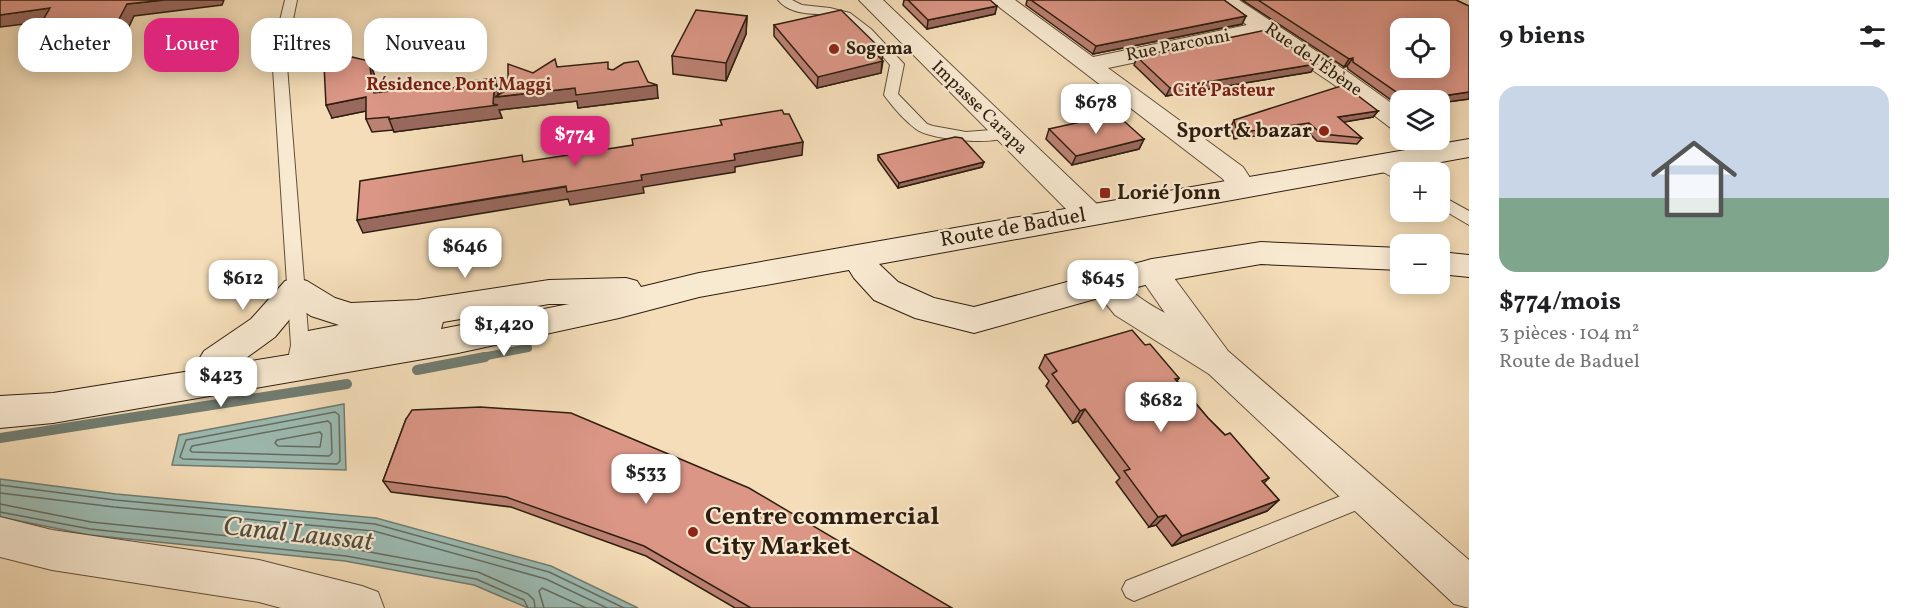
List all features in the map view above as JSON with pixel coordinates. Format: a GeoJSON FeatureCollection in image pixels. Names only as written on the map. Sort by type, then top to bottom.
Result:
{"type":"FeatureCollection","features":[{"type":"Feature","properties":{"kind":"street","name":"Impasse Carapa"},"geometry":{"type":"LineString","coordinates":[[870,0],[1089,214]]}},
{"type":"Feature","properties":{"kind":"street"},"geometry":{"type":"LineString","coordinates":[[1001,0],[1233,172],[1242,187]]}},
{"type":"Feature","properties":{"kind":"street","name":"Rue de l'Ébène"},"geometry":{"type":"LineString","coordinates":[[1224,0],[1268,28],[1390,115]]}},
{"type":"Feature","properties":{"kind":"street","name":"Rue Parcouni"},"geometry":{"type":"LineString","coordinates":[[1087,65],[1268,28]]}},
{"type":"Feature","properties":{"kind":"street","name":"Route de Baduel"},"geometry":{"type":"LineString","coordinates":[[1411,162],[1437,150]]}},
{"type":"Feature","properties":{"kind":"street","name":"Route de Baduel"},"geometry":{"type":"LineString","coordinates":[[0,405],[53,390],[216,361],[374,356],[604,311],[699,285],[857,256],[1242,187],[1390,171]]}},
{"type":"Feature","properties":{"kind":"street"},"geometry":{"type":"LineString","coordinates":[[857,256],[865,270],[886,291],[927,309],[974,320],[1152,272],[1261,253],[1390,258]]}},
{"type":"Feature","properties":{"kind":"street"},"geometry":{"type":"LineString","coordinates":[[1450,264],[1469,266]]}},
{"type":"Feature","properties":{"kind":"street"},"geometry":{"type":"LineString","coordinates":[[1152,272],[1221,364],[1469,589]]}},
{"type":"Feature","properties":{"kind":"street"},"geometry":{"type":"LineString","coordinates":[[1106,284],[1126,306],[1221,364]]}},
{"type":"Feature","properties":{"kind":"street","name":"Route de Baduel"},"geometry":{"type":"LineString","coordinates":[[0,412],[52,408],[626,290],[699,285]]}},
{"type":"Feature","properties":{"kind":"street"},"geometry":{"type":"LineString","coordinates":[[216,361],[263,328],[296,290],[323,307],[351,316],[417,313],[549,292],[626,290]]}},
{"type":"Feature","properties":{"kind":"street"},"geometry":{"type":"LineString","coordinates":[[0,537],[52,550],[259,581],[362,608]]}},
{"type":"Feature","properties":{"kind":"lane"},"geometry":{"type":"LineString","coordinates":[[291,0],[279,53],[296,290],[298,357]]}},
{"type":"Feature","properties":{"kind":"lane"},"geometry":{"type":"LineString","coordinates":[[784,0],[792,8],[838,13],[855,21],[897,64],[898,71],[891,95],[922,127],[966,137],[1005,134]]}},
{"type":"Feature","properties":{"kind":"lane"},"geometry":{"type":"LineString","coordinates":[[1450,206],[1465,216]]}},
{"type":"Feature","properties":{"kind":"lane"},"geometry":{"type":"LineString","coordinates":[[1134,589],[1366,496]]}},
{"type":"Feature","properties":{"kind":"water"},"geometry":{"type":"Polygon","coordinates":[[[344,404],[346,470],[172,465],[179,435],[344,404]]]}},
{"type":"Feature","properties":{"kind":"water","name":"Canal Laussat"},"geometry":{"type":"Polygon","coordinates":[[[0,479],[116,494],[376,518],[551,566],[638,608],[528,608],[474,585],[345,561],[89,535],[0,517],[0,479]]]}},
{"type":"Feature","properties":{"kind":"building"},"geometry":{"type":"Polygon","coordinates":[[[0,0],[164,0],[127,4],[120,18],[44,18],[50,8],[0,15],[0,0]]]}},
{"type":"Feature","properties":{"kind":"building"},"geometry":{"type":"Polygon","coordinates":[[[908,0],[990,0],[997,6],[928,20],[908,0]]]}},
{"type":"Feature","properties":{"kind":"building"},"geometry":{"type":"Polygon","coordinates":[[[1031,0],[1224,0],[1246,16],[1096,46],[1031,0]]]}},
{"type":"Feature","properties":{"kind":"building"},"geometry":{"type":"Polygon","coordinates":[[[1258,0],[1456,0],[1469,6],[1469,92],[1450,95],[1450,90],[1394,90],[1353,62],[1353,58],[1349,59],[1258,0]]]}},
{"type":"Feature","properties":{"kind":"building"},"geometry":{"type":"Polygon","coordinates":[[[696,10],[747,16],[726,63],[672,56],[696,10]]]}},
{"type":"Feature","properties":{"kind":"building"},"geometry":{"type":"Polygon","coordinates":[[[841,10],[883,51],[875,53],[883,61],[818,77],[774,25],[841,10]]]}},
{"type":"Feature","properties":{"kind":"building"},"geometry":{"type":"Polygon","coordinates":[[[1266,30],[1316,64],[1170,88],[1137,57],[1266,30]]]}},
{"type":"Feature","properties":{"kind":"building"},"geometry":{"type":"Polygon","coordinates":[[[352,57],[364,60],[364,72],[371,72],[374,93],[435,86],[450,90],[464,82],[495,78],[493,104],[498,105],[389,119],[389,117],[366,119],[366,97],[326,105],[324,72],[352,72],[352,57]]]}},
{"type":"Feature","properties":{"kind":"building"},"geometry":{"type":"Polygon","coordinates":[[[555,59],[557,67],[608,62],[608,69],[613,70],[624,63],[638,61],[648,82],[657,85],[576,95],[575,88],[495,97],[508,89],[508,64],[533,73],[555,59]]]}},
{"type":"Feature","properties":{"kind":"building"},"geometry":{"type":"Polygon","coordinates":[[[1344,85],[1378,111],[1338,117],[1362,138],[1322,134],[1309,123],[1237,133],[1234,120],[1344,85]]]}},
{"type":"Feature","properties":{"kind":"building"},"geometry":{"type":"Polygon","coordinates":[[[782,110],[784,114],[789,114],[803,142],[734,154],[735,160],[641,175],[642,180],[567,192],[566,186],[357,220],[360,181],[522,155],[523,162],[633,145],[632,139],[722,125],[720,120],[782,110]]]}},
{"type":"Feature","properties":{"kind":"building"},"geometry":{"type":"Polygon","coordinates":[[[1116,114],[1144,139],[1076,156],[1049,129],[1116,114]]]}},
{"type":"Feature","properties":{"kind":"building"},"geometry":{"type":"Polygon","coordinates":[[[955,137],[962,138],[984,162],[899,183],[878,155],[955,137]]]}},
{"type":"Feature","properties":{"kind":"building"},"geometry":{"type":"Polygon","coordinates":[[[1132,330],[1145,345],[1150,344],[1179,378],[1175,379],[1208,418],[1225,435],[1230,433],[1269,478],[1262,481],[1279,500],[1182,536],[1166,515],[1158,517],[1124,471],[1130,469],[1085,409],[1080,411],[1052,374],[1057,371],[1045,355],[1132,330]]]}},
{"type":"Feature","properties":{"kind":"building","name":"Centre commercial City Market"},"geometry":{"type":"Polygon","coordinates":[[[480,407],[571,413],[749,488],[952,608],[751,608],[644,546],[506,497],[383,481],[406,419],[412,410],[480,407]]]}},
{"type":"Feature","properties":{"kind":"waterway"},"geometry":{"type":"LineString","coordinates":[[477,358],[528,348]]}},
{"type":"Feature","properties":{"kind":"waterway"},"geometry":{"type":"LineString","coordinates":[[417,370],[485,357]]}},
{"type":"Feature","properties":{"kind":"waterway"},"geometry":{"type":"LineString","coordinates":[[0,438],[347,384]]}},
{"type":"Feature","properties":{"kind":"place","name":"Sogema"},"geometry":{"type":"Point","coordinates":[834,49]}},
{"type":"Feature","properties":{"kind":"place","name":"Sport & bazar"},"geometry":{"type":"Point","coordinates":[1324,131]}},
{"type":"Feature","properties":{"kind":"place","name":"Lorié Jonn"},"geometry":{"type":"Point","coordinates":[1105,193]}},
{"type":"Feature","properties":{"kind":"place","name":"Centre commercial City Market"},"geometry":{"type":"Point","coordinates":[693,532]}},
{"type":"Feature","properties":{"kind":"district","name":"Résidence Pont Maggi"},"geometry":{"type":"Point","coordinates":[459,85]}},
{"type":"Feature","properties":{"kind":"district","name":"Cité Pasteur"},"geometry":{"type":"Point","coordinates":[1224,91]}}]}
